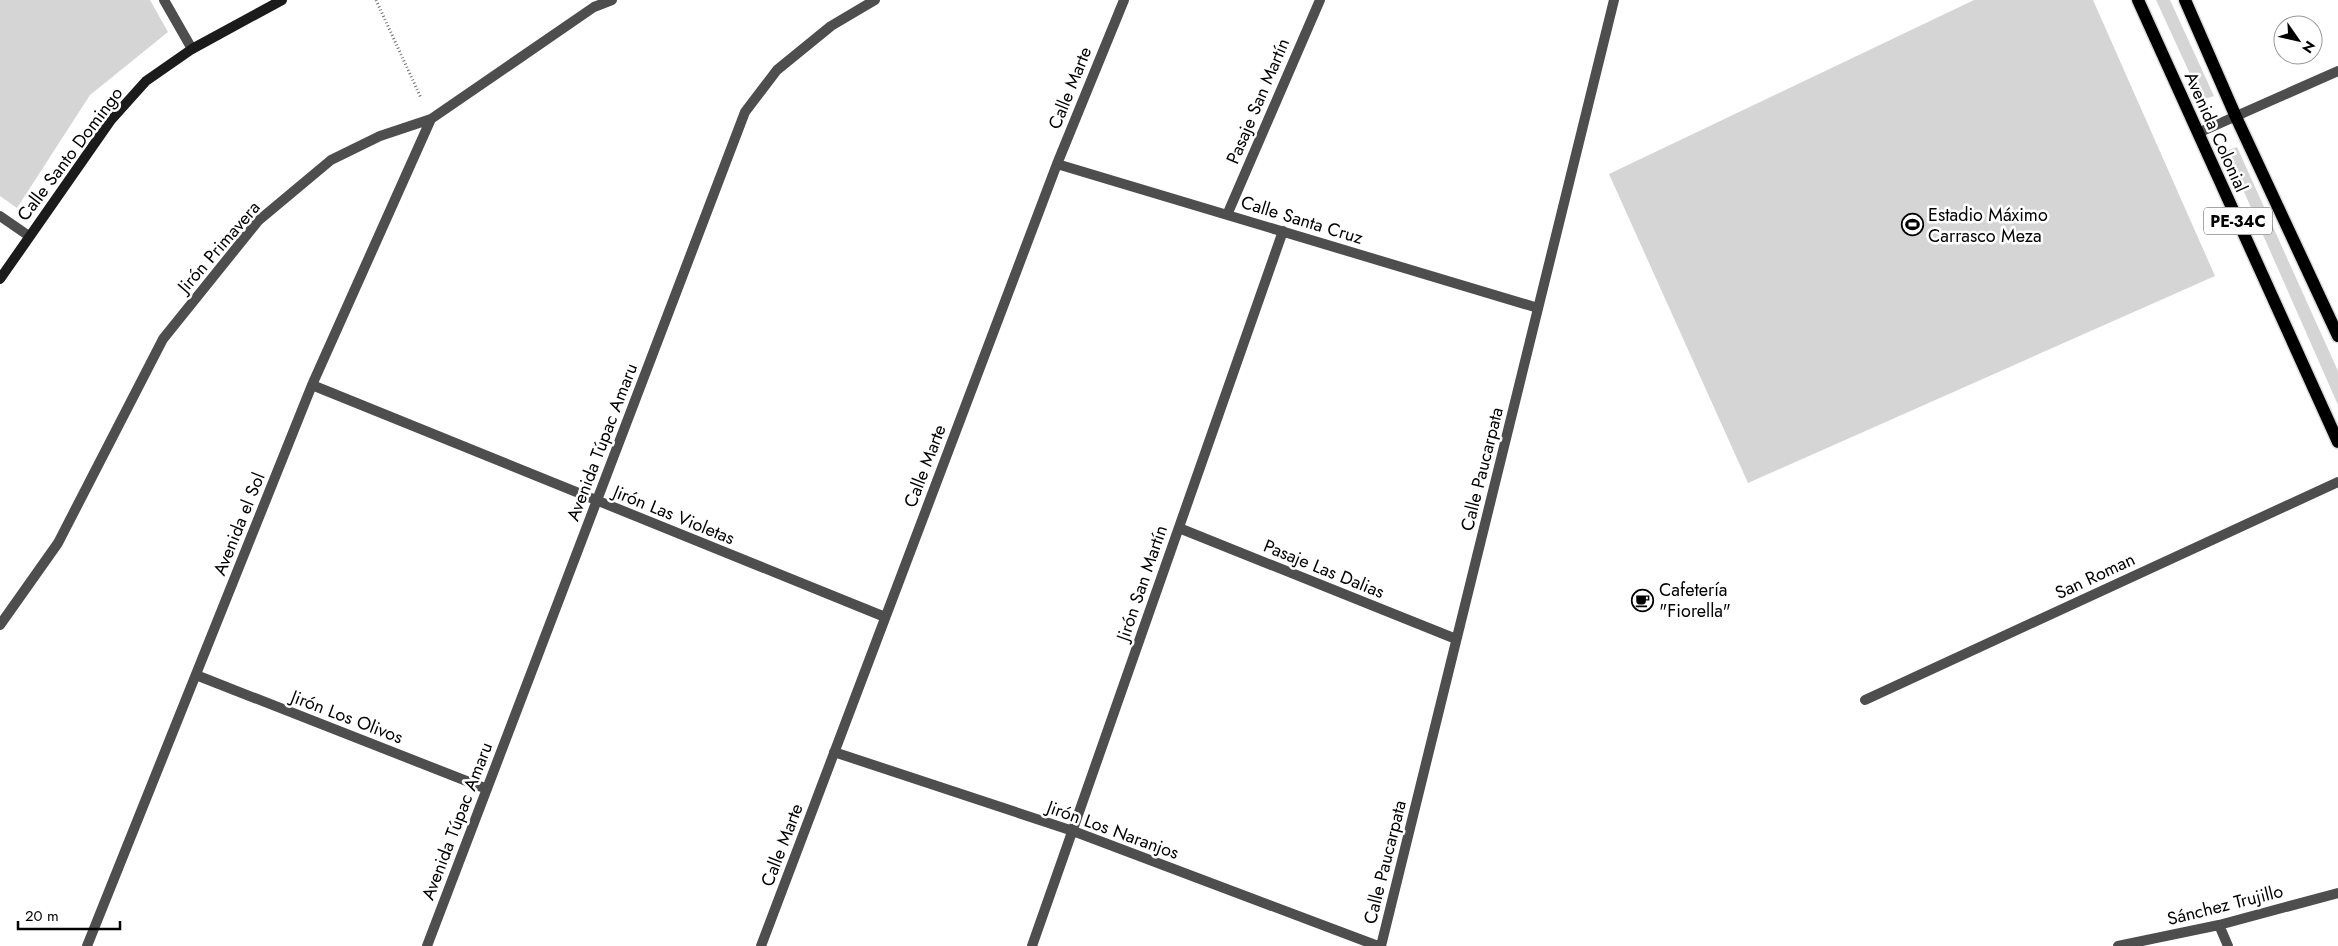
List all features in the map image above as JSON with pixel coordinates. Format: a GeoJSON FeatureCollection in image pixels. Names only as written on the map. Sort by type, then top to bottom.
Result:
{"type":"FeatureCollection","features":[{"type":"Feature","properties":{"kind":"main road","name":"Avenida Colonial"},"geometry":{"type":"LineString","coordinates":[[2138,0],[2338,442]]}},
{"type":"Feature","properties":{"kind":"main road","name":"Avenida Colonial"},"geometry":{"type":"LineString","coordinates":[[2185,0],[2236,117],[2338,336]]}},
{"type":"Feature","properties":{"kind":"street"},"geometry":{"type":"LineString","coordinates":[[164,0],[192,48]]}},
{"type":"Feature","properties":{"kind":"street","name":"Calle Santo Domingo"},"geometry":{"type":"LineString","coordinates":[[0,279],[111,120],[146,81],[192,48],[282,0]]}},
{"type":"Feature","properties":{"kind":"street","name":"Jirón Primavera"},"geometry":{"type":"LineString","coordinates":[[0,625],[58,543],[163,339],[258,221],[331,160],[380,136],[431,119],[594,7],[612,0]]}},
{"type":"Feature","properties":{"kind":"street","name":"Avenida Túpac Amaru"},"geometry":{"type":"LineString","coordinates":[[427,946],[745,112],[777,70],[831,26],[875,0]]}},
{"type":"Feature","properties":{"kind":"street","name":"Calle Marte"},"geometry":{"type":"LineString","coordinates":[[761,946],[1057,164],[1124,0]]}},
{"type":"Feature","properties":{"kind":"street","name":"Pasaje San Martín"},"geometry":{"type":"LineString","coordinates":[[1227,215],[1320,0]]}},
{"type":"Feature","properties":{"kind":"street","name":"Calle Paucarpata"},"geometry":{"type":"LineString","coordinates":[[1380,946],[1614,0]]}},
{"type":"Feature","properties":{"kind":"street"},"geometry":{"type":"LineString","coordinates":[[2198,133],[2338,72]]}},
{"type":"Feature","properties":{"kind":"street","name":"Avenida el Sol"},"geometry":{"type":"LineString","coordinates":[[87,946],[312,384],[431,119]]}},
{"type":"Feature","properties":{"kind":"street","name":"Calle Santa Cruz"},"geometry":{"type":"LineString","coordinates":[[1057,164],[1538,308]]}},
{"type":"Feature","properties":{"kind":"street"},"geometry":{"type":"LineString","coordinates":[[0,216],[29,236]]}},
{"type":"Feature","properties":{"kind":"street","name":"Jirón San Martín"},"geometry":{"type":"LineString","coordinates":[[1032,946],[1283,231]]}},
{"type":"Feature","properties":{"kind":"street","name":"Jirón Las Violetas"},"geometry":{"type":"LineString","coordinates":[[312,384],[596,502],[885,617]]}},
{"type":"Feature","properties":{"kind":"street","name":"San Roman"},"geometry":{"type":"LineString","coordinates":[[1865,700],[2338,482]]}},
{"type":"Feature","properties":{"kind":"street","name":"Pasaje Las Dalias"},"geometry":{"type":"LineString","coordinates":[[1179,528],[1456,639]]}},
{"type":"Feature","properties":{"kind":"street","name":"Jirón Los Olivos"},"geometry":{"type":"LineString","coordinates":[[196,675],[487,789]]}},
{"type":"Feature","properties":{"kind":"street","name":"Jirón Los Naranjos"},"geometry":{"type":"LineString","coordinates":[[834,752],[1073,831],[1380,946]]}},
{"type":"Feature","properties":{"kind":"street","name":"Sánchez Trujillo"},"geometry":{"type":"LineString","coordinates":[[2118,946],[2219,925],[2338,893]]}},
{"type":"Feature","properties":{"kind":"street"},"geometry":{"type":"LineString","coordinates":[[2219,925],[2228,946]]}},
{"type":"Feature","properties":{"kind":"path"},"geometry":{"type":"LineString","coordinates":[[376,0],[431,119]]}},
{"type":"Feature","properties":{"kind":"shaded area"},"geometry":{"type":"Polygon","coordinates":[[[0,0],[150,0],[168,32],[90,95],[17,208],[0,196],[0,0]]]}},
{"type":"Feature","properties":{"kind":"shaded area","name":"Estadio Máximo Carrasco Meza"},"geometry":{"type":"Polygon","coordinates":[[[1974,0],[2093,0],[2215,276],[1748,483],[1609,174],[1974,0]]]}},
{"type":"Feature","properties":{"kind":"shaded area"},"geometry":{"type":"Polygon","coordinates":[[[2156,0],[2170,0],[2214,96],[2202,100],[2156,0]]]}},
{"type":"Feature","properties":{"kind":"shaded area"},"geometry":{"type":"Polygon","coordinates":[[[2237,147],[2338,371],[2338,405],[2226,151],[2237,147]]]}},
{"type":"Feature","properties":{"kind":"place","name":"Estadio Máximo Carrasco Meza"},"geometry":{"type":"Point","coordinates":[1912,225]}},
{"type":"Feature","properties":{"kind":"place","name":"Cafetería \"Fiorella\""},"geometry":{"type":"Point","coordinates":[1643,600]}}]}
